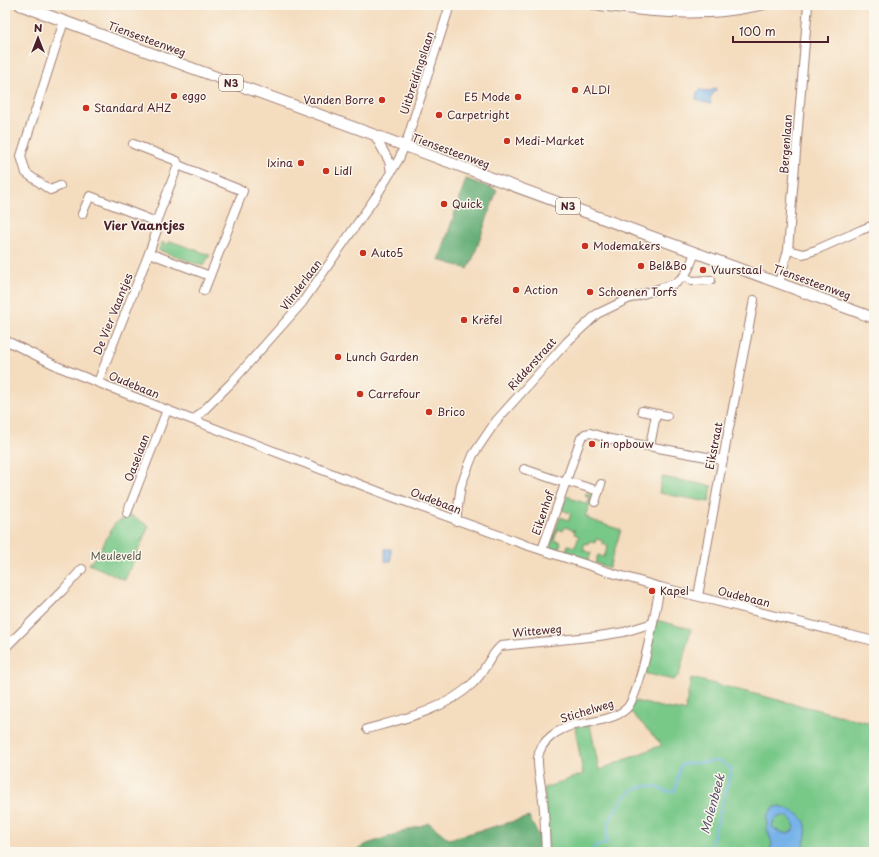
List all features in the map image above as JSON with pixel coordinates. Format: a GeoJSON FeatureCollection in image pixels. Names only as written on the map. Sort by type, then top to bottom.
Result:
{"type":"FeatureCollection","features":[{"type":"Feature","properties":{"kind":"main road","name":"Tiensesteenweg"},"geometry":{"type":"LineString","coordinates":[[20,5],[874,318]]}},
{"type":"Feature","properties":{"kind":"street","name":"Uitbreidingslaan"},"geometry":{"type":"LineString","coordinates":[[404,146],[450,5]]}},
{"type":"Feature","properties":{"kind":"street"},"geometry":{"type":"LineString","coordinates":[[593,5],[662,13],[689,14],[726,11],[764,5]]}},
{"type":"Feature","properties":{"kind":"street","name":"Bergenlaan"},"geometry":{"type":"LineString","coordinates":[[779,283],[788,250],[808,5]]}},
{"type":"Feature","properties":{"kind":"street"},"geometry":{"type":"LineString","coordinates":[[60,186],[50,190],[26,173],[21,156],[64,21]]}},
{"type":"Feature","properties":{"kind":"street"},"geometry":{"type":"LineString","coordinates":[[375,136],[389,161],[390,172]]}},
{"type":"Feature","properties":{"kind":"street"},"geometry":{"type":"LineString","coordinates":[[133,144],[177,161],[178,165],[242,191],[204,291]]}},
{"type":"Feature","properties":{"kind":"street","name":"Vlinderlaan"},"geometry":{"type":"LineString","coordinates":[[194,420],[231,383],[302,303],[377,195],[399,159],[404,146]]}},
{"type":"Feature","properties":{"kind":"street","name":"De Vier Vaantjes"},"geometry":{"type":"LineString","coordinates":[[98,382],[149,253],[157,230],[156,222],[178,165]]}},
{"type":"Feature","properties":{"kind":"street"},"geometry":{"type":"LineString","coordinates":[[82,214],[90,196],[156,222]]}},
{"type":"Feature","properties":{"kind":"street"},"geometry":{"type":"LineString","coordinates":[[788,250],[803,254],[810,252],[874,225]]}},
{"type":"Feature","properties":{"kind":"street"},"geometry":{"type":"LineString","coordinates":[[149,253],[210,276]]}},
{"type":"Feature","properties":{"kind":"street"},"geometry":{"type":"LineString","coordinates":[[695,253],[684,276],[692,281],[711,280]]}},
{"type":"Feature","properties":{"kind":"street","name":"Ridderstraat"},"geometry":{"type":"LineString","coordinates":[[456,521],[461,485],[473,455],[496,421],[566,342],[597,314],[628,298],[676,283],[684,276]]}},
{"type":"Feature","properties":{"kind":"street","name":"Eikstraat"},"geometry":{"type":"LineString","coordinates":[[698,596],[754,300]]}},
{"type":"Feature","properties":{"kind":"street","name":"Oudebaan"},"geometry":{"type":"LineString","coordinates":[[5,340],[60,367],[167,410],[456,521],[612,573],[660,587],[874,640]]}},
{"type":"Feature","properties":{"kind":"street","name":"Oaselaan"},"geometry":{"type":"LineString","coordinates":[[126,513],[140,483],[167,410]]}},
{"type":"Feature","properties":{"kind":"street"},"geometry":{"type":"LineString","coordinates":[[642,412],[667,416]]}},
{"type":"Feature","properties":{"kind":"street"},"geometry":{"type":"LineString","coordinates":[[650,446],[656,414]]}},
{"type":"Feature","properties":{"kind":"street","name":"Eikenhof"},"geometry":{"type":"LineString","coordinates":[[542,550],[581,438],[585,434],[590,433],[610,439],[723,460]]}},
{"type":"Feature","properties":{"kind":"street","name":"Eikenhof"},"geometry":{"type":"LineString","coordinates":[[524,469],[566,482],[600,488],[595,502]]}},
{"type":"Feature","properties":{"kind":"street"},"geometry":{"type":"LineString","coordinates":[[5,648],[82,569]]}},
{"type":"Feature","properties":{"kind":"street"},"geometry":{"type":"LineString","coordinates":[[653,622],[660,587]]}},
{"type":"Feature","properties":{"kind":"street","name":"Witteweg"},"geometry":{"type":"LineString","coordinates":[[367,728],[424,712],[454,697],[474,682],[495,650],[501,646],[599,636],[624,632],[653,622]]}},
{"type":"Feature","properties":{"kind":"street","name":"Stichelweg"},"geometry":{"type":"LineString","coordinates":[[546,852],[543,802],[538,758],[542,748],[552,736],[566,727],[619,714],[627,708],[632,700],[639,681],[653,622]]}},
{"type":"Feature","properties":{"kind":"green space"},"geometry":{"type":"Polygon","coordinates":[[[466,179],[497,190],[468,269],[439,260],[466,179]]]}},
{"type":"Feature","properties":{"kind":"green space"},"geometry":{"type":"Polygon","coordinates":[[[170,241],[210,255],[203,266],[159,250],[162,242],[168,245],[170,241]]]}},
{"type":"Feature","properties":{"kind":"green space"},"geometry":{"type":"Polygon","coordinates":[[[662,477],[712,486],[709,502],[659,493],[662,477]]]}},
{"type":"Feature","properties":{"kind":"green space"},"geometry":{"type":"Polygon","coordinates":[[[586,493],[592,495],[591,502],[585,516],[589,517],[588,519],[621,530],[609,568],[595,563],[598,555],[604,557],[608,546],[602,543],[603,541],[596,539],[595,543],[589,541],[588,544],[585,543],[583,550],[591,553],[588,561],[565,553],[568,545],[575,547],[579,536],[574,534],[575,531],[565,527],[563,531],[558,529],[554,540],[561,542],[558,551],[550,546],[560,517],[569,520],[571,513],[562,510],[567,496],[588,504],[590,498],[585,496],[586,493]]]}},
{"type":"Feature","properties":{"kind":"green space","name":"Meuleveld"},"geometry":{"type":"Polygon","coordinates":[[[130,515],[149,526],[125,580],[89,564],[98,554],[115,523],[130,515]]]}},
{"type":"Feature","properties":{"kind":"green space"},"geometry":{"type":"Polygon","coordinates":[[[656,620],[691,629],[679,675],[673,680],[643,673],[656,620]]]}},
{"type":"Feature","properties":{"kind":"green space"},"geometry":{"type":"Polygon","coordinates":[[[691,678],[874,724],[874,852],[549,852],[544,788],[583,774],[575,727],[590,724],[599,770],[662,745],[629,710],[634,701],[685,711],[691,678]]]}},
{"type":"Feature","properties":{"kind":"green space"},"geometry":{"type":"Polygon","coordinates":[[[529,817],[543,844],[544,852],[354,852],[367,844],[429,823],[449,839],[529,817]]]}},
{"type":"Feature","properties":{"kind":"water"},"geometry":{"type":"Polygon","coordinates":[[[716,88],[710,98],[711,104],[696,99],[697,92],[699,90],[710,91],[716,88]]]}},
{"type":"Feature","properties":{"kind":"water"},"geometry":{"type":"Polygon","coordinates":[[[385,549],[391,549],[391,561],[385,561],[385,549]]]}},
{"type":"Feature","properties":{"kind":"water"},"geometry":{"type":"Polygon","coordinates":[[[780,806],[790,810],[802,818],[805,823],[806,835],[801,852],[770,852],[772,843],[767,829],[767,816],[773,808],[780,806]],[[781,816],[774,820],[772,827],[780,832],[788,834],[795,828],[791,819],[781,816]]]}},
{"type":"Feature","properties":{"kind":"waterway","name":"Molenbeek"},"geometry":{"type":"LineString","coordinates":[[594,852],[593,849],[596,845],[602,845],[607,842],[607,834],[612,816],[623,799],[630,793],[638,788],[647,786],[656,787],[670,792],[675,791],[680,767],[683,764],[719,761],[732,769],[709,852]]}},
{"type":"Feature","properties":{"kind":"place","name":"ALDI"},"geometry":{"type":"Point","coordinates":[575,90]}},
{"type":"Feature","properties":{"kind":"place","name":"eggo"},"geometry":{"type":"Point","coordinates":[174,96]}},
{"type":"Feature","properties":{"kind":"place","name":"E5 Mode"},"geometry":{"type":"Point","coordinates":[518,97]}},
{"type":"Feature","properties":{"kind":"place","name":"Vanden Borre"},"geometry":{"type":"Point","coordinates":[382,100]}},
{"type":"Feature","properties":{"kind":"place","name":"Standard AHZ"},"geometry":{"type":"Point","coordinates":[86,108]}},
{"type":"Feature","properties":{"kind":"place","name":"Carpetright"},"geometry":{"type":"Point","coordinates":[439,115]}},
{"type":"Feature","properties":{"kind":"place","name":"Medi-Market"},"geometry":{"type":"Point","coordinates":[507,141]}},
{"type":"Feature","properties":{"kind":"place","name":"Ixina"},"geometry":{"type":"Point","coordinates":[301,163]}},
{"type":"Feature","properties":{"kind":"place","name":"Lidl"},"geometry":{"type":"Point","coordinates":[326,171]}},
{"type":"Feature","properties":{"kind":"place","name":"Quick"},"geometry":{"type":"Point","coordinates":[444,204]}},
{"type":"Feature","properties":{"kind":"place","name":"Modemakers"},"geometry":{"type":"Point","coordinates":[585,246]}},
{"type":"Feature","properties":{"kind":"place","name":"Auto5"},"geometry":{"type":"Point","coordinates":[363,253]}},
{"type":"Feature","properties":{"kind":"place","name":"Bel&Bo"},"geometry":{"type":"Point","coordinates":[641,266]}},
{"type":"Feature","properties":{"kind":"place","name":"Vuurstaal"},"geometry":{"type":"Point","coordinates":[703,270]}},
{"type":"Feature","properties":{"kind":"place","name":"Action"},"geometry":{"type":"Point","coordinates":[516,290]}},
{"type":"Feature","properties":{"kind":"place","name":"Schoenen Torfs"},"geometry":{"type":"Point","coordinates":[590,292]}},
{"type":"Feature","properties":{"kind":"place","name":"Krëfel"},"geometry":{"type":"Point","coordinates":[464,320]}},
{"type":"Feature","properties":{"kind":"place","name":"Lunch Garden"},"geometry":{"type":"Point","coordinates":[338,357]}},
{"type":"Feature","properties":{"kind":"place","name":"Carrefour"},"geometry":{"type":"Point","coordinates":[360,394]}},
{"type":"Feature","properties":{"kind":"place","name":"Brico"},"geometry":{"type":"Point","coordinates":[429,412]}},
{"type":"Feature","properties":{"kind":"place","name":"in opbouw"},"geometry":{"type":"Point","coordinates":[592,444]}},
{"type":"Feature","properties":{"kind":"place","name":"Kapel"},"geometry":{"type":"Point","coordinates":[652,591]}},
{"type":"Feature","properties":{"kind":"district","name":"Vier Vaantjes"},"geometry":{"type":"Point","coordinates":[144,226]}}]}
